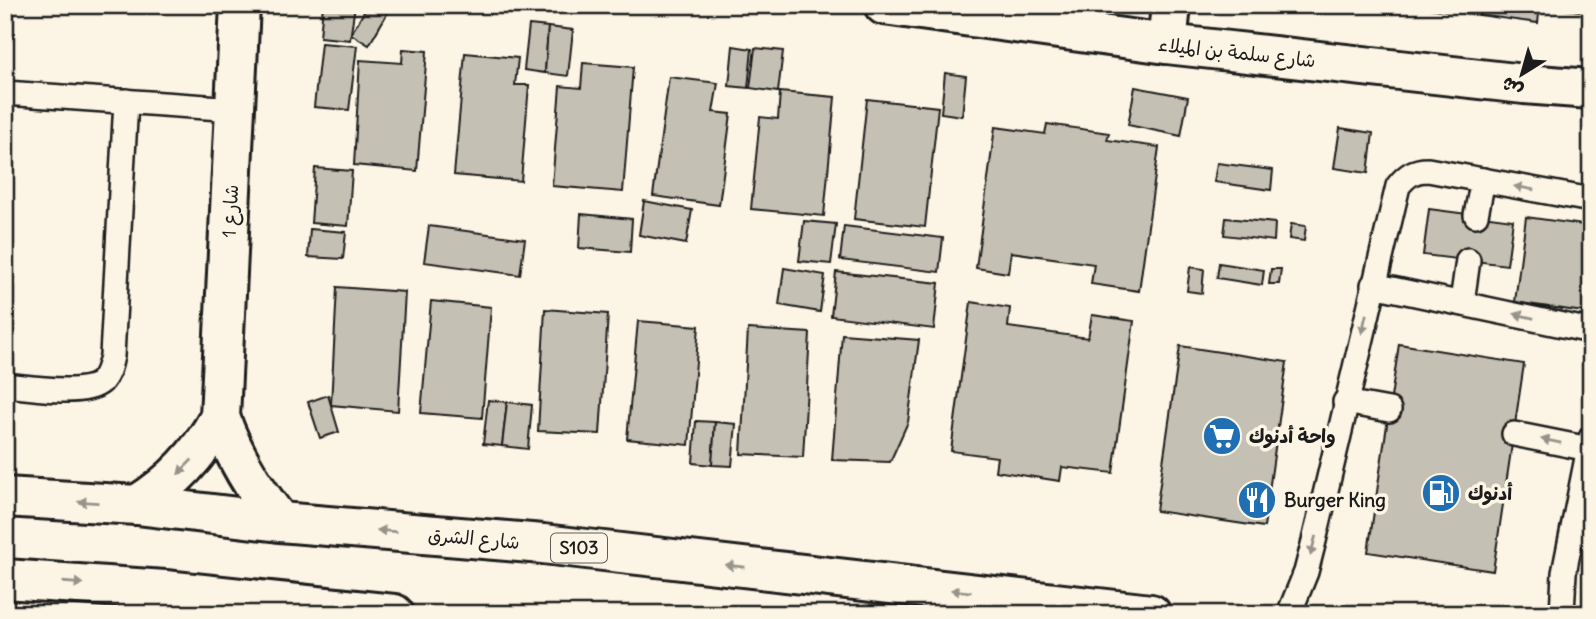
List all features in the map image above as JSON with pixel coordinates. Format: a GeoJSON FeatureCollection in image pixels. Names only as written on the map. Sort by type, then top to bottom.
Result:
{"type":"FeatureCollection","features":[{"type":"Feature","properties":{"kind":"main road","name":"شارع 1"},"geometry":{"type":"LineString","coordinates":[[220,417],[240,5]]}},
{"type":"Feature","properties":{"kind":"main road","name":"شارع سلمة بن الميلاء"},"geometry":{"type":"LineString","coordinates":[[884,5],[1167,44],[1591,89]]}},
{"type":"Feature","properties":{"kind":"main road"},"geometry":{"type":"LineString","coordinates":[[1167,44],[1171,5]]}},
{"type":"Feature","properties":{"kind":"main road"},"geometry":{"type":"LineString","coordinates":[[137,505],[163,488],[185,468],[205,444],[220,417]]}},
{"type":"Feature","properties":{"kind":"main road"},"geometry":{"type":"LineString","coordinates":[[220,417],[230,446],[244,472],[280,522]]}},
{"type":"Feature","properties":{"kind":"main road","name":"شارع الشرق"},"geometry":{"type":"LineString","coordinates":[[5,497],[137,505],[280,522],[542,544],[1151,614]]}},
{"type":"Feature","properties":{"kind":"main road"},"geometry":{"type":"LineString","coordinates":[[5,579],[159,602],[394,614]]}},
{"type":"Feature","properties":{"kind":"lane"},"geometry":{"type":"LineString","coordinates":[[5,93],[235,109]]}},
{"type":"Feature","properties":{"kind":"lane"},"geometry":{"type":"LineString","coordinates":[[5,385],[76,390],[100,383],[109,370],[126,101]]}},
{"type":"Feature","properties":{"kind":"lane"},"geometry":{"type":"LineString","coordinates":[[1289,614],[1312,551],[1398,186],[1416,170],[1428,170],[1591,200]]}},
{"type":"Feature","properties":{"kind":"lane"},"geometry":{"type":"LineString","coordinates":[[1476,215],[1482,180]]}},
{"type":"Feature","properties":{"kind":"lane"},"geometry":{"type":"LineString","coordinates":[[1462,302],[1468,260]]}},
{"type":"Feature","properties":{"kind":"lane"},"geometry":{"type":"LineString","coordinates":[[1373,285],[1591,331]]}},
{"type":"Feature","properties":{"kind":"lane"},"geometry":{"type":"LineString","coordinates":[[1346,402],[1390,410]]}},
{"type":"Feature","properties":{"kind":"lane"},"geometry":{"type":"LineString","coordinates":[[1514,434],[1590,444],[1564,573],[1562,614]]}},
{"type":"Feature","properties":{"kind":"building"},"geometry":{"type":"Polygon","coordinates":[[[323,5],[355,5],[350,40],[320,37],[323,5]]]}},
{"type":"Feature","properties":{"kind":"building"},"geometry":{"type":"Polygon","coordinates":[[[368,5],[376,5],[388,12],[369,45],[351,34],[368,5]]]}},
{"type":"Feature","properties":{"kind":"building"},"geometry":{"type":"Polygon","coordinates":[[[1420,5],[1540,5],[1538,23],[1420,5]]]}},
{"type":"Feature","properties":{"kind":"building"},"geometry":{"type":"Polygon","coordinates":[[[1556,5],[1590,5],[1589,12],[1555,8],[1556,5]]]}},
{"type":"Feature","properties":{"kind":"building"},"geometry":{"type":"Polygon","coordinates":[[[529,25],[548,27],[545,73],[524,70],[529,25]]]}},
{"type":"Feature","properties":{"kind":"building"},"geometry":{"type":"Polygon","coordinates":[[[548,27],[573,30],[568,76],[545,73],[548,27]]]}},
{"type":"Feature","properties":{"kind":"building"},"geometry":{"type":"Polygon","coordinates":[[[321,43],[357,46],[349,110],[314,107],[321,43]]]}},
{"type":"Feature","properties":{"kind":"building"},"geometry":{"type":"Polygon","coordinates":[[[733,46],[752,49],[748,88],[729,86],[733,46]]]}},
{"type":"Feature","properties":{"kind":"building"},"geometry":{"type":"Polygon","coordinates":[[[755,48],[783,51],[778,92],[750,88],[755,48]]]}},
{"type":"Feature","properties":{"kind":"building"},"geometry":{"type":"Polygon","coordinates":[[[403,49],[427,51],[417,171],[354,165],[360,60],[402,63],[403,49]]]}},
{"type":"Feature","properties":{"kind":"building"},"geometry":{"type":"Polygon","coordinates":[[[465,53],[518,58],[515,85],[529,85],[521,181],[454,175],[465,53]]]}},
{"type":"Feature","properties":{"kind":"building"},"geometry":{"type":"Polygon","coordinates":[[[583,63],[633,67],[623,192],[552,186],[560,86],[581,88],[583,63]]]}},
{"type":"Feature","properties":{"kind":"building"},"geometry":{"type":"Polygon","coordinates":[[[945,73],[966,76],[962,116],[941,113],[945,73]]]}},
{"type":"Feature","properties":{"kind":"building"},"geometry":{"type":"Polygon","coordinates":[[[669,77],[718,83],[713,112],[731,114],[719,205],[653,196],[669,77]]]}},
{"type":"Feature","properties":{"kind":"building"},"geometry":{"type":"Polygon","coordinates":[[[1135,87],[1188,97],[1181,136],[1128,125],[1135,87]]]}},
{"type":"Feature","properties":{"kind":"building"},"geometry":{"type":"Polygon","coordinates":[[[780,92],[835,97],[824,216],[751,209],[760,117],[778,119],[780,92]]]}},
{"type":"Feature","properties":{"kind":"building"},"geometry":{"type":"Polygon","coordinates":[[[867,99],[938,107],[925,227],[854,219],[867,99]]]}},
{"type":"Feature","properties":{"kind":"building"},"geometry":{"type":"Polygon","coordinates":[[[1047,124],[1109,133],[1107,140],[1159,147],[1139,291],[1091,284],[1094,264],[1011,252],[1008,273],[976,268],[995,127],[1045,134],[1047,124]]]}},
{"type":"Feature","properties":{"kind":"building"},"geometry":{"type":"Polygon","coordinates":[[[1340,128],[1373,133],[1368,173],[1334,168],[1340,128]]]}},
{"type":"Feature","properties":{"kind":"building"},"geometry":{"type":"Polygon","coordinates":[[[1217,163],[1273,170],[1271,190],[1214,182],[1217,163]]]}},
{"type":"Feature","properties":{"kind":"building"},"geometry":{"type":"Polygon","coordinates":[[[315,168],[352,171],[348,226],[311,223],[315,168]]]}},
{"type":"Feature","properties":{"kind":"building"},"geometry":{"type":"Polygon","coordinates":[[[644,201],[692,210],[686,244],[639,235],[644,201]]]}},
{"type":"Feature","properties":{"kind":"building"},"geometry":{"type":"Polygon","coordinates":[[[1429,209],[1513,220],[1507,265],[1423,255],[1429,209]]]}},
{"type":"Feature","properties":{"kind":"building"},"geometry":{"type":"Polygon","coordinates":[[[581,214],[632,219],[630,252],[579,248],[581,214]]]}},
{"type":"Feature","properties":{"kind":"building"},"geometry":{"type":"Polygon","coordinates":[[[1526,217],[1591,226],[1591,313],[1515,302],[1526,217]]]}},
{"type":"Feature","properties":{"kind":"building"},"geometry":{"type":"Polygon","coordinates":[[[1226,218],[1275,223],[1274,241],[1224,235],[1226,218]]]}},
{"type":"Feature","properties":{"kind":"building"},"geometry":{"type":"Polygon","coordinates":[[[804,221],[836,224],[831,264],[799,261],[804,221]]]}},
{"type":"Feature","properties":{"kind":"building"},"geometry":{"type":"Polygon","coordinates":[[[1291,224],[1306,226],[1304,241],[1289,239],[1291,224]]]}},
{"type":"Feature","properties":{"kind":"building"},"geometry":{"type":"Polygon","coordinates":[[[429,226],[525,239],[520,275],[424,262],[429,226]]]}},
{"type":"Feature","properties":{"kind":"building"},"geometry":{"type":"Polygon","coordinates":[[[844,226],[943,238],[939,272],[840,260],[844,226]]]}},
{"type":"Feature","properties":{"kind":"building"},"geometry":{"type":"Polygon","coordinates":[[[310,229],[346,232],[343,259],[308,257],[310,229]]]}},
{"type":"Feature","properties":{"kind":"building"},"geometry":{"type":"Polygon","coordinates":[[[1219,263],[1264,270],[1262,285],[1217,278],[1219,263]]]}},
{"type":"Feature","properties":{"kind":"building"},"geometry":{"type":"Polygon","coordinates":[[[1190,267],[1204,269],[1202,293],[1187,291],[1190,267]]]}},
{"type":"Feature","properties":{"kind":"building"},"geometry":{"type":"Polygon","coordinates":[[[784,268],[825,275],[820,312],[779,305],[784,268]]]}},
{"type":"Feature","properties":{"kind":"building"},"geometry":{"type":"Polygon","coordinates":[[[1271,269],[1281,269],[1279,284],[1269,284],[1271,269]]]}},
{"type":"Feature","properties":{"kind":"building"},"geometry":{"type":"Polygon","coordinates":[[[836,272],[939,283],[934,329],[831,316],[836,272]]]}},
{"type":"Feature","properties":{"kind":"building"},"geometry":{"type":"Polygon","coordinates":[[[337,287],[405,292],[398,411],[331,405],[337,287]]]}},
{"type":"Feature","properties":{"kind":"building"},"geometry":{"type":"Polygon","coordinates":[[[431,301],[491,307],[482,418],[421,413],[431,301]]]}},
{"type":"Feature","properties":{"kind":"building"},"geometry":{"type":"Polygon","coordinates":[[[971,302],[1010,308],[1008,327],[1088,338],[1092,315],[1134,321],[1113,473],[1062,467],[1060,481],[995,471],[997,457],[951,451],[971,302]]]}},
{"type":"Feature","properties":{"kind":"building"},"geometry":{"type":"Polygon","coordinates":[[[545,309],[608,314],[600,434],[538,431],[545,309]]]}},
{"type":"Feature","properties":{"kind":"building"},"geometry":{"type":"Polygon","coordinates":[[[638,321],[699,326],[689,445],[627,439],[638,321]]]}},
{"type":"Feature","properties":{"kind":"building"},"geometry":{"type":"Polygon","coordinates":[[[748,329],[810,333],[803,457],[741,454],[748,329]]]}},
{"type":"Feature","properties":{"kind":"building"},"geometry":{"type":"Polygon","coordinates":[[[842,334],[919,340],[908,422],[890,462],[832,460],[842,334]]]}},
{"type":"Feature","properties":{"kind":"building","name":"أدنوك"},"geometry":{"type":"Polygon","coordinates":[[[1399,344],[1524,364],[1493,571],[1368,552],[1399,344]]]}},
{"type":"Feature","properties":{"kind":"building","name":"واحة أدنوك"},"geometry":{"type":"Polygon","coordinates":[[[1180,346],[1287,362],[1264,527],[1156,511],[1180,346]]]}},
{"type":"Feature","properties":{"kind":"building"},"geometry":{"type":"Polygon","coordinates":[[[328,395],[339,432],[320,438],[308,402],[328,395]]]}},
{"type":"Feature","properties":{"kind":"building"},"geometry":{"type":"Polygon","coordinates":[[[488,400],[507,402],[502,446],[483,444],[488,400]]]}},
{"type":"Feature","properties":{"kind":"building"},"geometry":{"type":"Polygon","coordinates":[[[507,402],[532,405],[528,449],[502,446],[507,402]]]}},
{"type":"Feature","properties":{"kind":"building"},"geometry":{"type":"Polygon","coordinates":[[[696,421],[715,422],[712,465],[693,463],[696,421]]]}},
{"type":"Feature","properties":{"kind":"building"},"geometry":{"type":"Polygon","coordinates":[[[715,422],[736,424],[732,466],[712,465],[715,422]]]}},
{"type":"Feature","properties":{"kind":"place","name":"واحة أدنوك"},"geometry":{"type":"Point","coordinates":[1222,436]}},
{"type":"Feature","properties":{"kind":"place","name":"أدنوك"},"geometry":{"type":"Point","coordinates":[1441,493]}},
{"type":"Feature","properties":{"kind":"place","name":"Burger King"},"geometry":{"type":"Point","coordinates":[1257,500]}}]}
